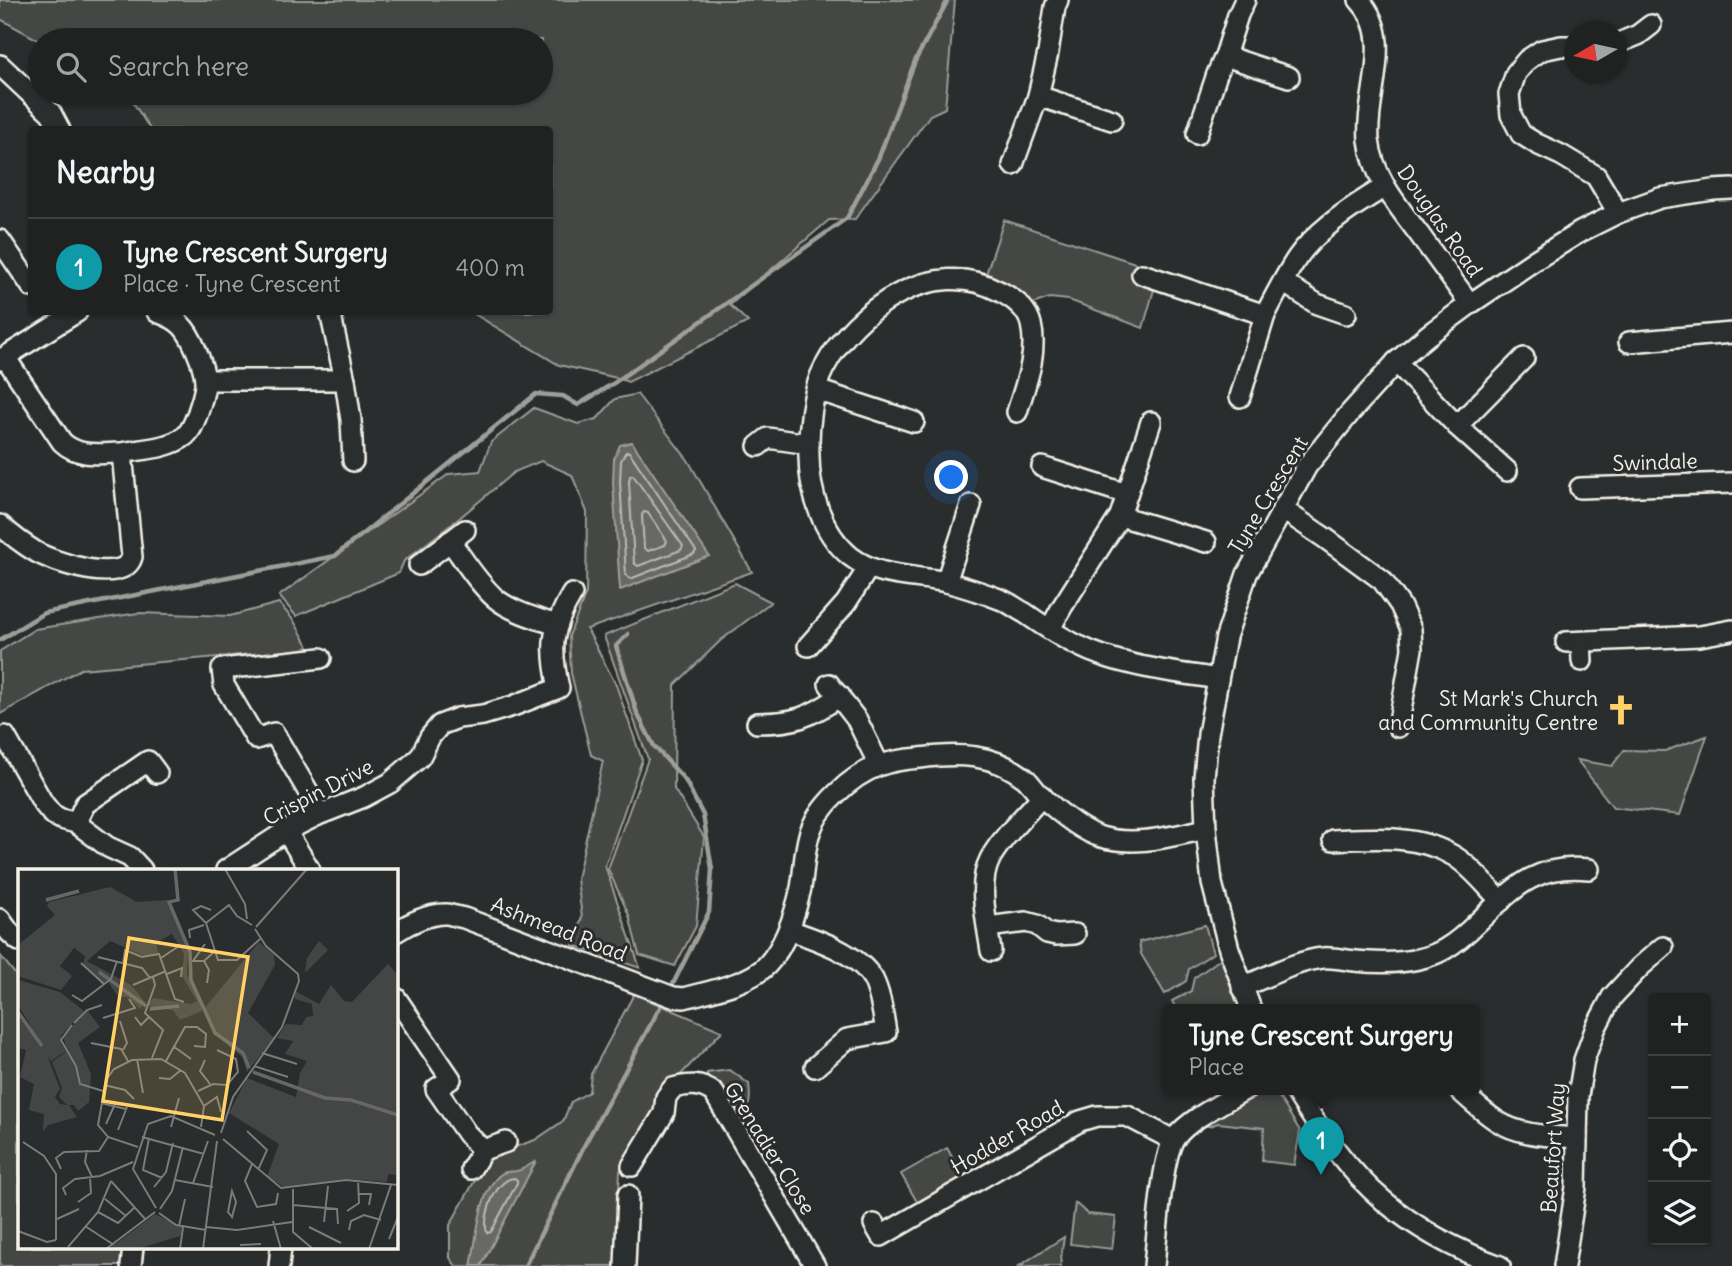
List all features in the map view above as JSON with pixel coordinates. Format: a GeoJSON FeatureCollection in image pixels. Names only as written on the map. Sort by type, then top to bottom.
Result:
{"type":"FeatureCollection","features":[{"type":"Feature","properties":{"kind":"street"},"geometry":{"type":"LineString","coordinates":[[1013,165],[1038,96],[1058,0]]}},
{"type":"Feature","properties":{"kind":"street"},"geometry":{"type":"LineString","coordinates":[[1197,134],[1245,0]]}},
{"type":"Feature","properties":{"kind":"street","name":"Douglas Road"},"geometry":{"type":"LineString","coordinates":[[1359,0],[1366,6],[1377,30],[1378,51],[1369,119],[1369,141],[1374,160],[1385,187],[1470,304]]}},
{"type":"Feature","properties":{"kind":"street"},"geometry":{"type":"LineString","coordinates":[[1627,40],[1651,25]]}},
{"type":"Feature","properties":{"kind":"street"},"geometry":{"type":"LineString","coordinates":[[1564,46],[1542,50],[1527,60],[1516,73],[1509,94],[1511,115],[1521,134],[1596,176],[1618,212]]}},
{"type":"Feature","properties":{"kind":"street"},"geometry":{"type":"LineString","coordinates":[[1225,56],[1289,77]]}},
{"type":"Feature","properties":{"kind":"street"},"geometry":{"type":"LineString","coordinates":[[0,65],[28,91]]}},
{"type":"Feature","properties":{"kind":"street"},"geometry":{"type":"LineString","coordinates":[[1038,96],[1112,120]]}},
{"type":"Feature","properties":{"kind":"street"},"geometry":{"type":"LineString","coordinates":[[42,105],[51,113],[58,126]]}},
{"type":"Feature","properties":{"kind":"street"},"geometry":{"type":"LineString","coordinates":[[1240,397],[1265,315],[1297,257],[1319,234],[1357,203],[1385,187]]}},
{"type":"Feature","properties":{"kind":"street","name":"Tyne Crescent"},"geometry":{"type":"LineString","coordinates":[[1249,1004],[1229,948],[1212,883],[1204,778],[1208,734],[1226,637],[1247,574],[1307,466],[1396,362],[1470,304],[1535,260],[1618,212],[1660,198],[1732,188]]}},
{"type":"Feature","properties":{"kind":"street"},"geometry":{"type":"LineString","coordinates":[[0,240],[28,281]]}},
{"type":"Feature","properties":{"kind":"street"},"geometry":{"type":"LineString","coordinates":[[1142,274],[1265,315]]}},
{"type":"Feature","properties":{"kind":"street"},"geometry":{"type":"LineString","coordinates":[[1017,412],[1032,361],[1033,342],[1031,322],[1021,306],[1006,294],[978,281],[937,281],[897,294],[874,309],[852,329],[822,370],[811,417],[808,444],[813,493],[833,536],[849,555],[869,567],[890,574],[946,582],[1004,601],[1081,648],[1153,668],[1218,679]]}},
{"type":"Feature","properties":{"kind":"street"},"geometry":{"type":"LineString","coordinates":[[1283,282],[1317,304],[1346,314]]}},
{"type":"Feature","properties":{"kind":"street"},"geometry":{"type":"LineString","coordinates":[[52,318],[2,359],[67,447],[81,453],[122,453],[177,441],[187,434],[197,412],[205,380],[195,347],[181,324],[165,315]]}},
{"type":"Feature","properties":{"kind":"street"},"geometry":{"type":"LineString","coordinates":[[331,315],[345,380],[353,461]]}},
{"type":"Feature","properties":{"kind":"street"},"geometry":{"type":"LineString","coordinates":[[1629,342],[1732,332]]}},
{"type":"Feature","properties":{"kind":"street"},"geometry":{"type":"LineString","coordinates":[[1457,426],[1513,380],[1524,358]]}},
{"type":"Feature","properties":{"kind":"street"},"geometry":{"type":"LineString","coordinates":[[1396,362],[1457,426],[1507,471]]}},
{"type":"Feature","properties":{"kind":"street"},"geometry":{"type":"LineString","coordinates":[[205,380],[345,380]]}},
{"type":"Feature","properties":{"kind":"street"},"geometry":{"type":"LineString","coordinates":[[817,390],[914,422]]}},
{"type":"Feature","properties":{"kind":"street"},"geometry":{"type":"LineString","coordinates":[[1050,629],[1120,516],[1151,422]]}},
{"type":"Feature","properties":{"kind":"street"},"geometry":{"type":"LineString","coordinates":[[766,436],[808,444]]}},
{"type":"Feature","properties":{"kind":"street"},"geometry":{"type":"LineString","coordinates":[[0,525],[36,552],[63,563],[103,570],[126,566],[132,557],[122,453]]}},
{"type":"Feature","properties":{"kind":"street"},"geometry":{"type":"LineString","coordinates":[[1042,467],[1127,494]]}},
{"type":"Feature","properties":{"kind":"street","name":"Swindale"},"geometry":{"type":"LineString","coordinates":[[1580,488],[1732,483]]}},
{"type":"Feature","properties":{"kind":"street"},"geometry":{"type":"LineString","coordinates":[[946,582],[971,505]]}},
{"type":"Feature","properties":{"kind":"street"},"geometry":{"type":"LineString","coordinates":[[1282,509],[1382,580],[1400,605],[1411,629],[1412,649],[1398,727]]}},
{"type":"Feature","properties":{"kind":"street"},"geometry":{"type":"LineString","coordinates":[[1120,516],[1206,541]]}},
{"type":"Feature","properties":{"kind":"street"},"geometry":{"type":"LineString","coordinates":[[419,565],[457,536],[473,573],[496,600],[536,619],[557,625]]}},
{"type":"Feature","properties":{"kind":"street"},"geometry":{"type":"LineString","coordinates":[[808,646],[846,603],[869,567]]}},
{"type":"Feature","properties":{"kind":"street","name":"Crispin Drive"},"geometry":{"type":"LineString","coordinates":[[228,869],[286,831],[390,783],[420,757],[430,737],[440,725],[458,718],[483,715],[513,706],[559,688],[552,644],[563,609],[572,594]]}},
{"type":"Feature","properties":{"kind":"street"},"geometry":{"type":"LineString","coordinates":[[1576,648],[1732,631]]}},
{"type":"Feature","properties":{"kind":"street"},"geometry":{"type":"LineString","coordinates":[[318,815],[313,800],[274,733],[256,739],[224,685],[222,669],[321,658]]}},
{"type":"Feature","properties":{"kind":"street"},"geometry":{"type":"LineString","coordinates":[[757,723],[801,719],[822,709],[834,690],[857,720],[878,765],[954,754],[980,757],[1002,765],[1025,779],[1079,825],[1110,839],[1141,841],[1206,829]]}},
{"type":"Feature","properties":{"kind":"street"},"geometry":{"type":"LineString","coordinates":[[7,735],[43,803],[52,814],[76,823],[108,847],[130,857],[141,869]]}},
{"type":"Feature","properties":{"kind":"street"},"geometry":{"type":"LineString","coordinates":[[76,823],[85,804],[148,761],[157,773]]}},
{"type":"Feature","properties":{"kind":"street","name":"Ashmead Road"},"geometry":{"type":"LineString","coordinates":[[397,931],[416,921],[444,914],[464,918],[667,995],[684,998],[751,978],[766,966],[789,930],[801,887],[810,831],[824,807],[860,775],[878,765]]}},
{"type":"Feature","properties":{"kind":"street"},"geometry":{"type":"LineString","coordinates":[[991,951],[984,900],[984,877],[989,860],[1042,796]]}},
{"type":"Feature","properties":{"kind":"street"},"geometry":{"type":"LineString","coordinates":[[286,831],[309,869]]}},
{"type":"Feature","properties":{"kind":"street"},"geometry":{"type":"LineString","coordinates":[[1333,840],[1384,837],[1421,843],[1454,856],[1501,901]]}},
{"type":"Feature","properties":{"kind":"street"},"geometry":{"type":"LineString","coordinates":[[1242,987],[1299,964],[1324,958],[1392,963],[1419,959],[1444,950],[1468,932],[1515,887],[1533,876],[1556,878],[1574,867],[1589,869]]}},
{"type":"Feature","properties":{"kind":"street"},"geometry":{"type":"LineString","coordinates":[[0,919],[18,940]]}},
{"type":"Feature","properties":{"kind":"street"},"geometry":{"type":"LineString","coordinates":[[988,927],[1026,922],[1037,925],[1047,933],[1074,934]]}},
{"type":"Feature","properties":{"kind":"street"},"geometry":{"type":"LineString","coordinates":[[789,930],[817,940],[859,963],[872,978],[886,1032],[847,1039],[815,1067]]}},
{"type":"Feature","properties":{"kind":"street","name":"Beaufort Way"},"geometry":{"type":"LineString","coordinates":[[1564,1266],[1576,1187],[1578,1096],[1584,1060],[1596,1027],[1612,997],[1645,973],[1663,947]]}},
{"type":"Feature","properties":{"kind":"street"},"geometry":{"type":"LineString","coordinates":[[397,999],[452,1079],[436,1089],[467,1134],[483,1150]]}},
{"type":"Feature","properties":{"kind":"street","name":"Grenadier Close"},"geometry":{"type":"LineString","coordinates":[[632,1166],[664,1113],[666,1097],[673,1088],[686,1085],[705,1086],[714,1093],[815,1266]]}},
{"type":"Feature","properties":{"kind":"street"},"geometry":{"type":"LineString","coordinates":[[1154,1266],[1165,1163],[1173,1140],[1187,1125],[1236,1095]]}},
{"type":"Feature","properties":{"kind":"street"},"geometry":{"type":"LineString","coordinates":[[1298,1095],[1342,1159],[1383,1201],[1475,1262],[1500,1266]]}},
{"type":"Feature","properties":{"kind":"street"},"geometry":{"type":"LineString","coordinates":[[1465,1095],[1497,1121],[1516,1130],[1577,1138]]}},
{"type":"Feature","properties":{"kind":"street","name":"Hodder Road"},"geometry":{"type":"LineString","coordinates":[[874,1224],[881,1236],[1051,1137],[1080,1121],[1097,1116],[1127,1116],[1173,1140]]}},
{"type":"Feature","properties":{"kind":"street"},"geometry":{"type":"LineString","coordinates":[[471,1169],[483,1150],[506,1142]]}},
{"type":"Feature","properties":{"kind":"street"},"geometry":{"type":"LineString","coordinates":[[625,1266],[628,1195]]}},
{"type":"Feature","properties":{"kind":"street"},"geometry":{"type":"LineString","coordinates":[[131,1266],[133,1248]]}},
{"type":"Feature","properties":{"kind":"street"},"geometry":{"type":"LineString","coordinates":[[279,1266],[281,1248]]}},
{"type":"Feature","properties":{"kind":"shaded area"},"geometry":{"type":"Polygon","coordinates":[[[0,0],[955,0],[945,108],[930,115],[855,219],[829,220],[730,305],[748,322],[628,382],[559,365],[476,315],[553,315],[553,126],[148,126],[135,105],[553,105],[553,28],[28,28],[28,34],[0,19],[0,0]]]}},
{"type":"Feature","properties":{"kind":"shaded area"},"geometry":{"type":"Polygon","coordinates":[[[1004,220],[1138,264],[1134,279],[1155,286],[1143,328],[1069,300],[1050,298],[1032,304],[1011,287],[985,277],[1004,220]]]}},
{"type":"Feature","properties":{"kind":"shaded area"},"geometry":{"type":"Polygon","coordinates":[[[637,394],[688,460],[752,572],[587,629],[616,685],[642,760],[605,866],[640,968],[573,945],[582,917],[577,879],[603,761],[591,755],[571,673],[569,636],[586,593],[587,512],[572,475],[541,461],[514,472],[404,561],[399,573],[296,616],[279,596],[449,474],[480,471],[491,442],[534,408],[578,424],[597,419],[615,399],[637,394]]]}},
{"type":"Feature","properties":{"kind":"shaded area"},"geometry":{"type":"Polygon","coordinates":[[[735,583],[771,602],[720,641],[675,685],[674,789],[704,837],[696,926],[675,966],[639,955],[629,915],[608,869],[648,759],[604,636],[735,583]]]}},
{"type":"Feature","properties":{"kind":"shaded area"},"geometry":{"type":"Polygon","coordinates":[[[279,603],[294,621],[310,649],[81,669],[0,714],[0,651],[35,629],[138,613],[230,616],[279,603]]]}},
{"type":"Feature","properties":{"kind":"shaded area"},"geometry":{"type":"Polygon","coordinates":[[[1707,736],[1680,815],[1613,807],[1577,760],[1612,766],[1624,750],[1665,751],[1707,736]]]}},
{"type":"Feature","properties":{"kind":"shaded area"},"geometry":{"type":"Polygon","coordinates":[[[1205,925],[1213,953],[1189,969],[1186,981],[1165,994],[1141,954],[1139,942],[1205,925]]]}},
{"type":"Feature","properties":{"kind":"shaded area"},"geometry":{"type":"Polygon","coordinates":[[[0,955],[15,974],[18,973],[18,1248],[133,1248],[132,1266],[0,1266],[0,955]]]}},
{"type":"Feature","properties":{"kind":"shaded area"},"geometry":{"type":"Polygon","coordinates":[[[1223,957],[1241,1004],[1174,1004],[1172,1001],[1191,991],[1194,978],[1223,957]]]}},
{"type":"Feature","properties":{"kind":"shaded area"},"geometry":{"type":"Polygon","coordinates":[[[634,994],[722,1031],[670,1086],[620,1171],[618,1266],[456,1266],[450,1258],[450,1225],[483,1166],[498,1153],[535,1140],[563,1121],[571,1102],[589,1092],[591,1074],[634,994]]]}},
{"type":"Feature","properties":{"kind":"shaded area"},"geometry":{"type":"Polygon","coordinates":[[[730,1070],[749,1084],[749,1103],[737,1118],[707,1080],[707,1073],[730,1070]]]}},
{"type":"Feature","properties":{"kind":"shaded area"},"geometry":{"type":"Polygon","coordinates":[[[1252,1095],[1278,1095],[1300,1131],[1294,1165],[1262,1161],[1264,1128],[1218,1123],[1202,1126],[1252,1095]]]}},
{"type":"Feature","properties":{"kind":"shaded area"},"geometry":{"type":"Polygon","coordinates":[[[947,1148],[966,1182],[920,1207],[901,1174],[947,1148]]]}},
{"type":"Feature","properties":{"kind":"shaded area"},"geometry":{"type":"Polygon","coordinates":[[[1075,1203],[1088,1214],[1116,1217],[1112,1249],[1070,1244],[1075,1203]]]}},
{"type":"Feature","properties":{"kind":"shaded area"},"geometry":{"type":"Polygon","coordinates":[[[1064,1237],[1060,1266],[1019,1266],[1064,1237]]]}},
{"type":"Feature","properties":{"kind":"water"},"geometry":{"type":"Polygon","coordinates":[[[632,442],[709,556],[620,590],[614,459],[620,445],[632,442]]]}},
{"type":"Feature","properties":{"kind":"water"},"geometry":{"type":"Polygon","coordinates":[[[536,1161],[481,1266],[471,1266],[483,1204],[493,1182],[503,1173],[520,1170],[536,1161]]]}},
{"type":"Feature","properties":{"kind":"waterway"},"geometry":{"type":"LineString","coordinates":[[0,640],[44,613],[335,556],[536,394],[563,396],[578,405],[614,383],[847,218],[879,157],[915,61],[948,0]]}},
{"type":"Feature","properties":{"kind":"waterway"},"geometry":{"type":"LineString","coordinates":[[628,634],[616,646],[637,713],[654,746],[685,780],[703,815],[712,869],[709,912],[670,990]]}},
{"type":"Feature","properties":{"kind":"waterway"},"geometry":{"type":"LineString","coordinates":[[525,1266],[585,1144],[664,1000]]}},
{"type":"Feature","properties":{"kind":"place","name":"St Mark's Church and Community Centre"},"geometry":{"type":"Point","coordinates":[1621,710]}},
{"type":"Feature","properties":{"kind":"place","name":"Tyne Crescent Surgery"},"geometry":{"type":"Point","coordinates":[1321,1175]}}]}
